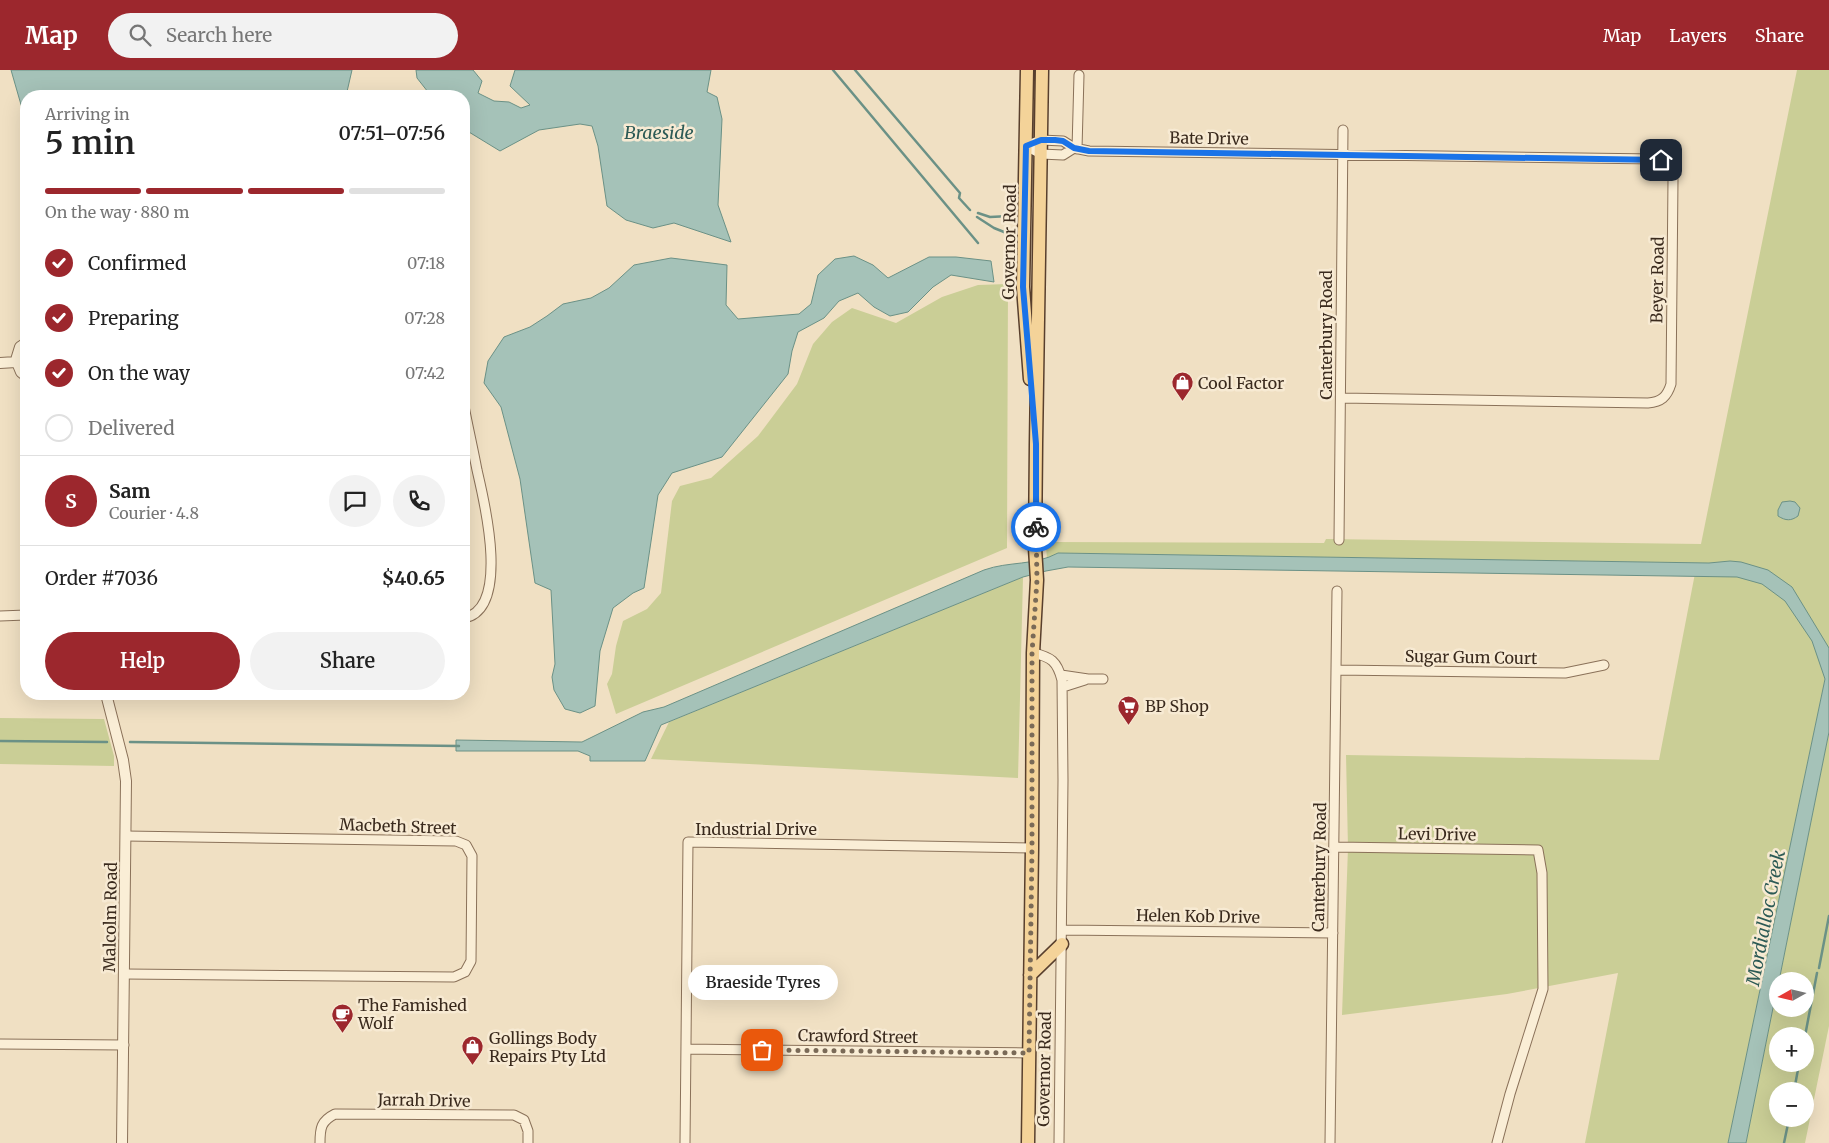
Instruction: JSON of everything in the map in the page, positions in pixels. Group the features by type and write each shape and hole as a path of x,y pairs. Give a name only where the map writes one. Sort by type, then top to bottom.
{"main road":[{"name":"Governor Road","path":"1027,70 1023,287 1036,444"},
{"name":"Governor Road","path":"1028,1143 1032,848 1032,653 1037,580 1035,548 1036,444 1042,70"},
{"path":"1030,975 1062,944"}],"street":[{"path":"1075,148 1079,75"},
{"name":"Canterbury Road","path":"1338,540 1343,130"},
{"name":"Bate Drive","path":"1026,146 1041,140 1063,141 1075,148 1089,151 1343,156"},
{"name":"Bate Drive","path":"1026,146 1041,154 1063,155 1075,148"},
{"name":"Beyer Road","path":"1341,398 1648,403 1662,399 1669,391 1671,384 1673,180 1667,163 1656,159 1343,156"},
{"path":"20,348 17,353 16,362 20,370"},
{"path":"0,363 16,362"},
{"path":"470,434 490,527 491,549 491,572 488,593 480,608 470,614"},
{"name":"Canterbury Road","path":"1330,1143 1337,591"},
{"path":"0,616 20,615"},
{"name":"Governor Road","path":"1032,653 1045,656 1054,661 1059,668 1063,687 1059,1143"},
{"name":"Sugar Gum Court","path":"1337,670 1565,673 1604,666"},
{"path":"1061,675 1103,679"},
{"path":"1063,687 1088,679"},
{"name":"Malcolm Road","path":"108,700 123,760 126,781 122,1143"},
{"name":"Macbeth Street","path":"124,974 454,977 465,972 471,961 472,856 466,845 456,840 126,836"},
{"name":"Industrial Drive","path":"685,1143 688,842 1032,848"},
{"name":"Levi Drive","path":"1335,847 1538,850 1542,873 1543,989 1510,1094 1498,1143"},
{"name":"Helen Kob Drive","path":"1062,930 1333,933"},
{"path":"0,1044 124,1045"},
{"name":"Crawford Street","path":"686,1049 1029,1053"},
{"name":"Jarrah Drive","path":"320,1143 320,1130 325,1119 335,1114 514,1115 524,1120 528,1131 528,1143"}],"green space":[{"path":"1797,70 1829,70 1829,660 1728,1143 1585,1143 1618,973 1507,994 1342,1015 1348,848 1346,755 1659,760 1697,563 1058,553 1047,559 1046,547 1049,542 1324,543 1326,539 1701,544"},
{"path":"1008,284 1007,548 616,714 607,684 612,674 616,646 623,621 647,609 661,593 672,501 680,486 711,478 758,436 797,384 813,344 832,322 852,308 896,323 942,297 978,285"},
{"path":"1023,577 1018,778 651,759 669,722"},
{"path":"0,718 104,719 114,756 114,766 0,764"},
{"path":"1829,732 1829,1026 1814,1099 1814,1082 1769,1082 1769,1127 1808,1127 1805,1143 1746,1143 1769,1028 1769,1072 1814,1072 1814,1027 1769,1027 1771,1018 1814,1018 1814,972 1781,972"}],"water":[{"path":"11,70 352,70 347,90 20,90 20,101"},
{"name":"Braeside","path":"416,70 473,70 482,81 478,93 494,101 509,102 521,108 530,105 510,86 515,70 711,70 707,92 717,97 722,119 718,205 731,242 674,223 653,228 626,220 607,206 598,146 592,126 580,124 539,130 500,151 470,133 470,90 426,90 417,78"},
{"path":"854,256 873,265 888,278 929,257 956,257 991,261 994,282 951,275 933,287 908,312 890,316 874,307 858,293 839,301 824,318 798,332 788,374 722,457 672,473 658,495 644,588 633,593 613,608 600,651 595,706 580,713 565,709 554,690 552,677 555,664 551,590 535,583 520,479 501,407 484,383 488,361 504,337 530,327 563,304 591,298 609,288 634,265 671,258 727,265 726,305 738,319 799,314 811,304 818,275 835,259"},
{"path":"1782,502 1795,502 1800,508 1798,516 1788,520 1778,516 1778,510"},
{"path":"1058,553 1709,563 1730,561 1741,562 1768,570 1792,587 1829,648 1829,732 1781,972 1769,972 1769,1018 1771,1018 1746,1143 1728,1143 1825,679 1812,641 1785,601 1762,584 1737,577 1068,567 1023,577 661,725 645,761 590,761 590,756 578,751 456,751 456,740 582,742 643,712 664,707 984,570 1049,557"}],"waterway":[{"path":"833,70 978,243"},
{"path":"855,70 960,193 959,198 970,210"},
{"path":"978,213 990,217 1010,216"},
{"path":"977,217 994,228 1009,234"},
{"path":"0,741 107,742"},
{"path":"130,742 459,746"},
{"path":"1819,968 1829,916"},
{"path":"1807,1027 1817,973"},
{"path":"1796,1082 1798,1072"},
{"path":"1784,1143 1787,1127"}],"way so far":[{"path":"762,1050 1029,1053 1032,653 1037,580 1036,527"}],"place":[{"name":"Cool Factor","path":"1182,402"},
{"name":"BP Shop","path":"1129,725"},
{"name":"The Famished Wolf","path":"342,1033"},
{"name":"Braeside Tyres","path":"762,1050"},
{"name":"Gollings Body Repairs Pty Ltd","path":"473,1066"}],"route":[{"path":"1036,527 1036,444 1023,287 1026,146 1041,140 1055,140 1063,141 1074,148 1089,151 1661,160"}],"water label":[{"name":"Mordialloc Creek","path":"1766,918"}]}
